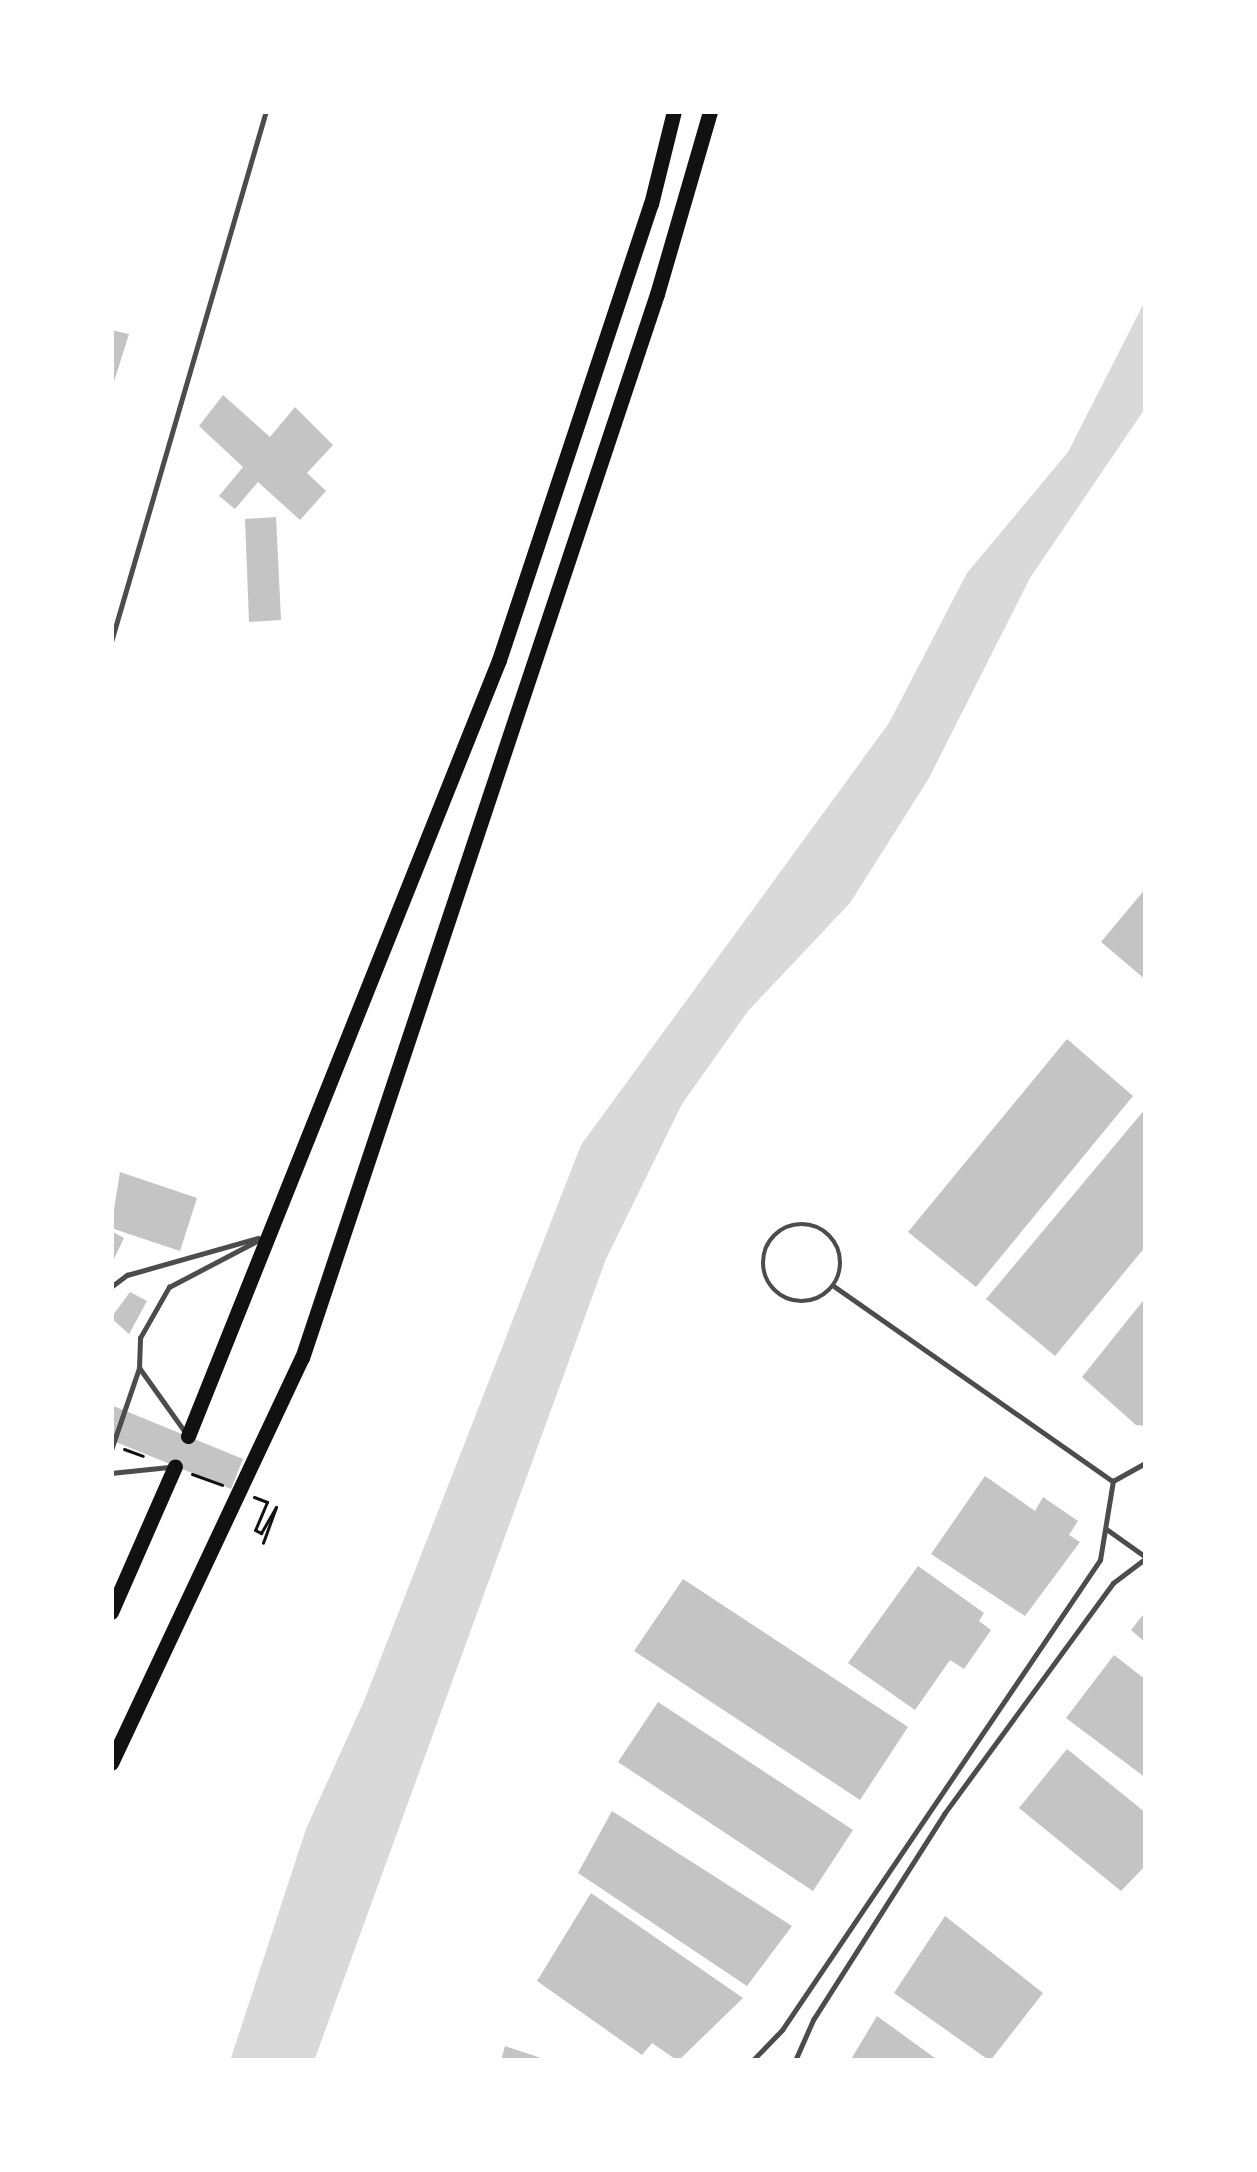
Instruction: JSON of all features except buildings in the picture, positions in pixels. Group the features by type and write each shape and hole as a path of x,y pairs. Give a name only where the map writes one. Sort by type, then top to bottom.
{"highway":[{"path":"188,1436 499,660 652,204 674,111"},
{"path":"111,1763 249,1484 310,1338 658,294 710,111"},
{"path":"111,1612 175,1466"}],"lane":[{"path":"111,642 266,111"},
{"path":"805,1224 830,1235 841,1260 834,1286 814,1300 779,1294 762,1263 770,1240 805,1224"},
{"path":"111,1287 127,1275 269,1234"},
{"path":"111,1450 139,1368 140,1338 163,1292 269,1234"},
{"path":"834,1286 1113,1481"},
{"path":"139,1368 188,1436"},
{"path":"1113,1481 1146,1462"},
{"path":"111,1473 175,1466"},
{"path":"752,2061 782,2030 1100,1560 1113,1481"},
{"path":"795,2061 813,2020 944,1814 1113,1583 1146,1558 1108,1530"}],"path":[{"path":"263,1543 276,1507 261,1533 255,1530 267,1502"}],"shaded area":[{"path":"1146,299 1146,407 1030,578 929,778 850,903 748,1011 682,1104 606,1259 314,2061 230,2061 306,1829 364,1701 581,1145 889,723 967,573 1068,452"}]}
